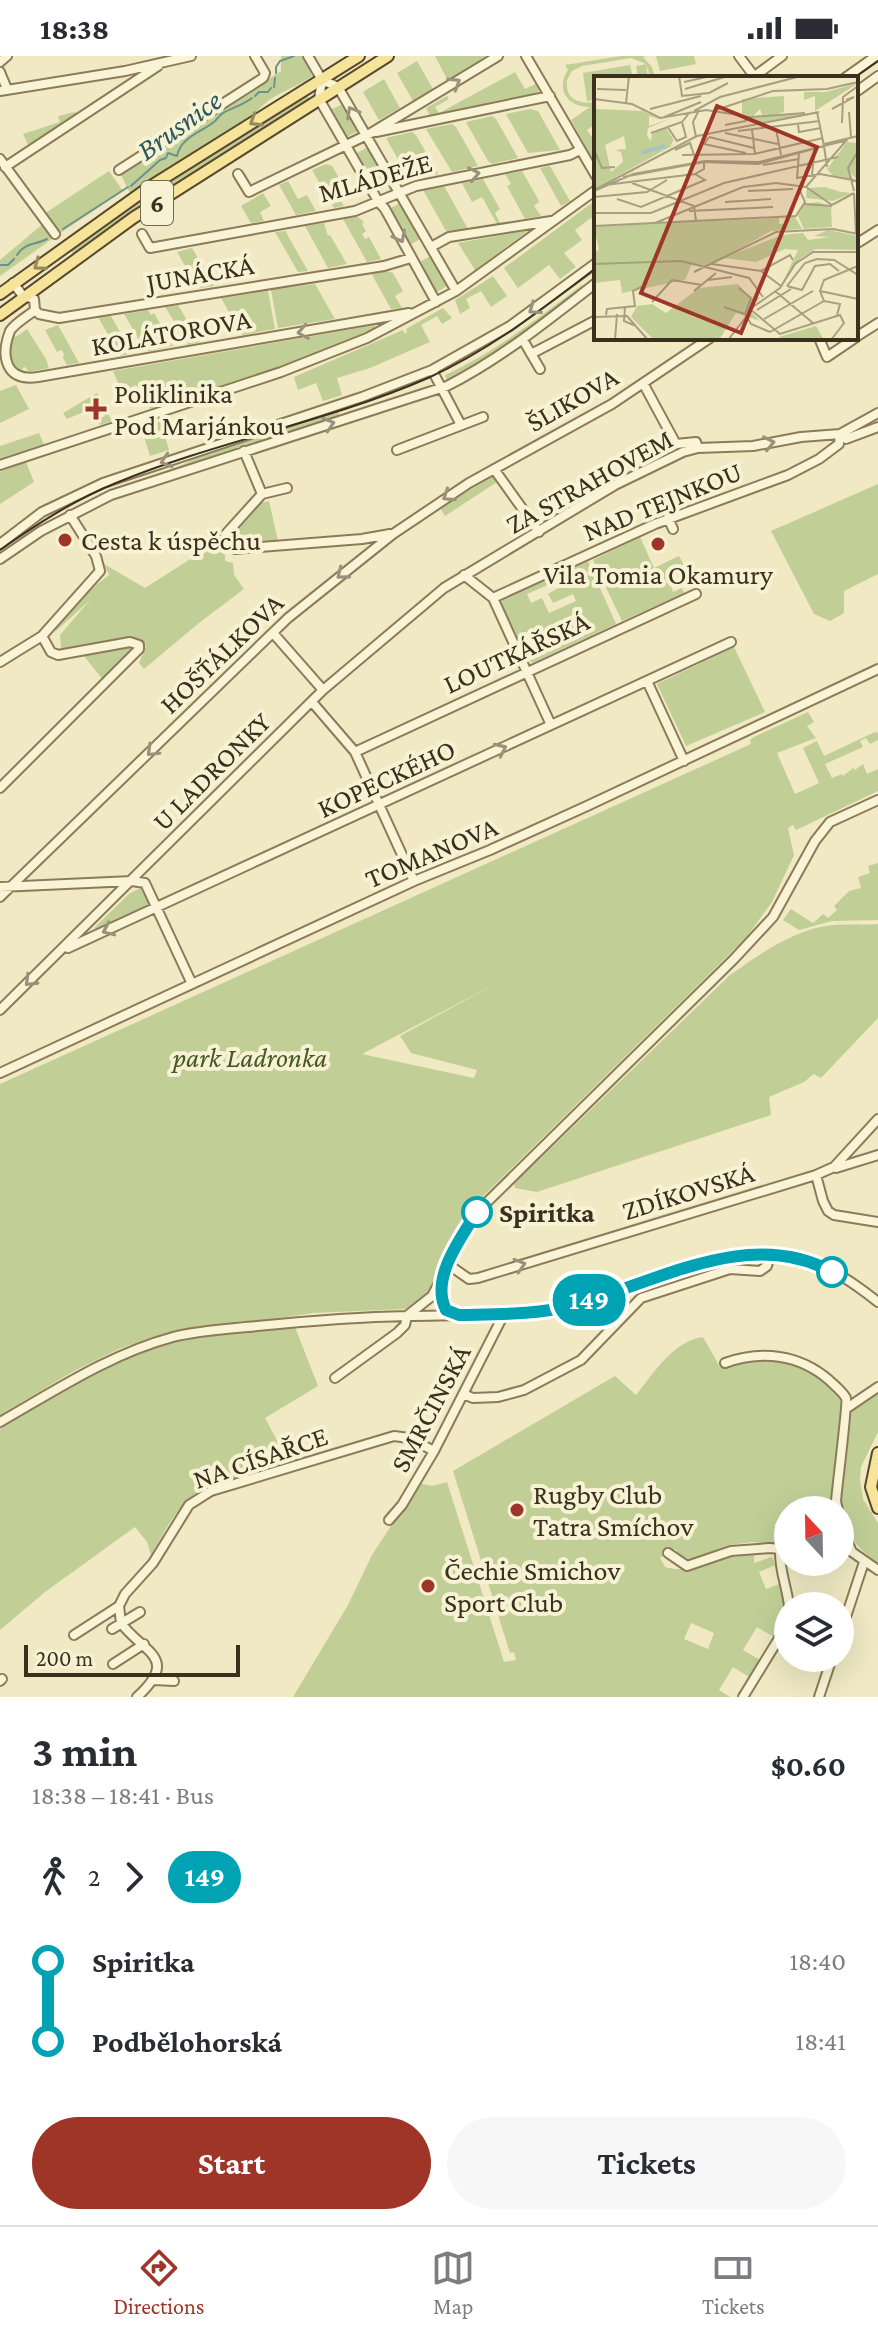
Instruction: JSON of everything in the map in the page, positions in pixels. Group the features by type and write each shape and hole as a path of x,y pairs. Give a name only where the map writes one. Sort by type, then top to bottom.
{"main road":[{"name":"6","path":"0,294 148,188 359,56"},
{"name":"6","path":"0,315 133,218 388,56"},
{"path":"878,1453 871,1487 878,1508"}],"street":[{"path":"0,62 7,56"},
{"path":"0,72 4,90 125,71 191,56"},
{"path":"119,170 263,78 265,73 255,56"},
{"path":"308,56 322,80 338,87 456,291"},
{"path":"238,174 249,192 368,135 498,56"},
{"path":"526,56 594,173"},
{"path":"739,56 752,76"},
{"path":"754,76 782,56"},
{"path":"848,76 876,56"},
{"path":"55,234 3,163 166,62"},
{"path":"858,91 877,78"},
{"path":"322,80 319,99 436,302"},
{"path":"368,135 550,96"},
{"path":"411,109 420,124"},
{"name":"MLÁDEŽE","path":"142,234 150,248 355,211 398,192 580,150"},
{"path":"0,465 281,372 385,328 456,291 594,191"},
{"path":"431,247 449,237 554,221"},
{"path":"858,243 878,230"},
{"name":"JUNÁCKÁ","path":"35,310 39,314 59,318 384,266 411,258"},
{"path":"0,544 44,511 103,483 362,397 432,370 510,326 594,264"},
{"path":"13,283 23,296 34,299 35,310"},
{"path":"0,559 41,531 120,491 441,389 523,340 594,285"},
{"name":"KOLÁTOROVA","path":"35,310 11,329 3,355 5,363 15,375 28,379 417,312"},
{"path":"379,318 385,328"},
{"path":"531,354 594,321"},
{"path":"858,337 878,323"},
{"path":"523,340 540,369"},
{"name":"ŠLIKOVA","path":"494,469 612,404 707,340"},
{"path":"820,340 827,357 853,340"},
{"path":"432,370 461,425"},
{"path":"643,383 676,444 696,442 698,448"},
{"name":"ZA STRAHOVEM","path":"464,575 615,485 683,452 840,434 878,413"},
{"path":"397,450 483,417"},
{"path":"840,434 846,439 874,428"},
{"name":"NAD TEJNKOU","path":"493,598 668,518 805,467 839,444 840,434"},
{"path":"244,451 262,494"},
{"path":"494,469 539,532"},
{"name":"HOŠŤÁLKOVA","path":"0,897 288,618 393,534 494,469"},
{"path":"287,488 262,494 223,538 227,547 235,549 393,534"},
{"path":"0,662 42,636 100,571 96,556 70,515"},
{"path":"668,518 673,529"},
{"path":"464,575 493,598 551,725"},
{"name":"U LADRONKY","path":"0,1010 323,690 394,627 464,575"},
{"name":"LOUTKÁŘSKÁ","path":"355,752 696,594"},
{"path":"273,633 323,690"},
{"path":"0,788 139,649 139,645 130,642 58,655 51,652 42,636"},
{"name":"KOPECKÉHO","path":"60,952 731,642"},
{"name":"TOMANOVA","path":"0,1073 414,881 490,850 684,761 878,669"},
{"path":"647,681 684,761"},
{"path":"312,702 355,752 414,881"},
{"path":"335,1378 405,1325 407,1316 422,1306 441,1283 477,1212 773,917 815,841 830,822 878,800"},
{"path":"0,887 145,883 192,984"},
{"name":"ZDÍKOVSKÁ","path":"449,1265 469,1279 478,1278 816,1175 834,1167 878,1119"},
{"path":"878,1155 816,1175 828,1211 834,1215 878,1222"},
{"path":"0,1422 99,1365 172,1338 203,1331 332,1318 504,1314 575,1304 740,1254 770,1255 814,1263 847,1280 878,1302"},
{"path":"463,1394 473,1398 498,1397 524,1390 581,1360 641,1298 730,1269 760,1271 767,1266 770,1255"},
{"path":"441,1283 440,1294 444,1306 459,1315"},
{"path":"439,1315 444,1306"},
{"name":"SMRČINSKÁ","path":"389,1520 402,1505 434,1451 504,1314"},
{"path":"725,1363 748,1356 770,1355 794,1360 822,1374 846,1398 836,1496"},
{"path":"847,1408 878,1387"},
{"name":"NA CÍSAŘCE","path":"119,1606 125,1594 153,1563 182,1514 197,1497 394,1436 409,1438 434,1451"},
{"path":"668,1553 687,1566 731,1551 774,1549"},
{"path":"854,1554 878,1570"},
{"path":"854,1592 864,1562"},
{"path":"116,1626 119,1606"},
{"path":"74,1635 119,1606"},
{"path":"116,1626 140,1612"},
{"path":"116,1626 144,1644 153,1653 156,1662 154,1680 137,1697"},
{"path":"113,1664 144,1644"},
{"path":"743,1697 774,1646"},
{"path":"819,1697 827,1672"},
{"path":"154,1680 174,1681"}],"green space":[{"path":"281,56 303,56 312,76 272,98 254,117 131,195 120,173 281,71"},
{"path":"435,56 486,56 448,81"},
{"path":"621,56 646,56 643,57 652,67 654,76 650,76 646,65 648,76 638,76 636,66 646,64 631,58 582,66 572,71 567,80 568,92 574,99 594,102 594,125 587,130 594,140 594,161 571,120 590,107 575,104 566,96 563,84 568,70 565,65"},
{"path":"656,56 694,56 696,64 660,71"},
{"path":"417,61 433,89 413,101 397,73"},
{"path":"630,65 633,76 594,76 594,100 587,101 583,73"},
{"path":"515,72 525,89 536,84 539,91 504,104 441,117 439,114 430,116 426,108 447,96 449,99 435,107 439,113"},
{"path":"384,79 400,108 379,120 363,92"},
{"path":"306,94 310,100 137,209 73,254 69,248 150,192"},
{"path":"343,104 358,131 345,138 330,110"},
{"path":"530,109 538,111 560,150 528,153 506,114"},
{"path":"75,112 79,116 30,148 23,134 60,122 58,116"},
{"path":"492,116 518,158 492,164 488,161 466,122"},
{"path":"452,124 478,166 452,172 426,129"},
{"path":"412,132 438,174 415,179 408,177 386,138"},
{"path":"368,147 392,184 379,191 355,154"},
{"path":"326,164 332,166 344,186 335,191 344,206 334,208 312,170"},
{"path":"550,166 570,201 561,206 540,168"},
{"path":"109,171 123,191 59,234 44,214"},
{"path":"522,171 538,199 534,206 541,216 525,219 507,186 511,184 505,174"},
{"path":"483,179 500,209 495,213 500,223 497,224 482,197 472,202 462,183"},
{"path":"288,181 298,199 307,195 316,211 296,215 279,185"},
{"path":"444,186 468,229 446,231 423,190"},
{"path":"263,193 271,206 260,212 264,221 251,223 241,206"},
{"path":"594,201 594,222 591,218 575,230 582,240 564,253 576,267 560,279 549,265 518,288 504,268"},
{"path":"400,203 420,239 408,246 387,210"},
{"path":"358,217 364,222 366,231 362,234 365,239 369,237 381,259 367,262 343,219"},
{"path":"44,223 52,239 0,276 0,260"},
{"path":"324,223 328,236 347,264 328,268 305,226"},
{"path":"529,230 475,270 458,243"},
{"path":"286,231 308,271 298,272 275,232"},
{"path":"192,248 214,286 201,288 196,285 177,252"},
{"path":"433,255 449,285 435,293 421,261"},
{"path":"371,273 393,273 403,291 395,296 402,308 391,309"},
{"path":"493,276 507,296 491,307 481,291 466,299 470,308 460,314 455,300"},
{"path":"315,284 335,319 278,328 271,290"},
{"path":"582,285 585,287 492,358 448,382 445,375 499,345"},
{"path":"268,291 275,329 242,335 221,298"},
{"path":"178,305 200,342 186,345 188,343 165,307"},
{"path":"443,308 452,318 442,324 437,316 421,325 430,342 370,368 337,378 342,395 323,401 316,383 298,390 294,377 403,330 405,334 406,329"},
{"path":"148,310 151,315 154,313 173,346 148,351 141,343 124,314"},
{"path":"111,316 132,353 120,356 98,317"},
{"path":"58,325 79,363 67,365 64,354 67,357 61,350 57,352 45,330"},
{"path":"375,325 376,328 273,369 150,409 136,385 122,392 113,371"},
{"path":"27,329 49,368 29,372 25,367 17,372 5,354 13,336"},
{"path":"16,385 29,409 0,423 0,391"},
{"path":"97,393 112,421 100,425 98,420 105,416 100,405 67,419 63,413"},
{"path":"337,408 340,418 117,489 184,464 216,447"},
{"path":"160,421 169,450 150,456 141,427"},
{"path":"39,433 44,445 0,460 0,446"},
{"path":"26,462 34,482 0,504 0,472"},
{"path":"493,476 497,482 445,516 440,508"},
{"path":"878,484 878,574 844,591 844,613 830,621 814,614 771,531"},
{"path":"269,501 278,541 233,545 229,542 229,537 260,503"},
{"path":"640,537 654,568 679,556 695,585 691,586 685,578 680,580 677,566 666,571 673,592 682,588 684,593 622,621 593,560"},
{"path":"214,544 225,555 225,561 233,563 234,575 244,589 144,669 139,663 146,646 140,639 65,650 61,648 60,635 90,600 55,632 58,625 91,589 109,575 104,564 145,588"},
{"path":"588,561 616,624 530,662 501,605 502,600","holes":["557,581 560,587 548,594 553,603 573,594 576,601 549,613 542,598 531,603 527,594"]},
{"path":"128,647 134,650 103,680 84,656"},
{"path":"734,647 765,712 686,746 657,684"},
{"name":"park Ladronka","path":"808,712 814,722 807,726 816,738 777,753 795,794 819,783 803,748 817,741 824,756 875,732 878,733 878,740 870,744 866,738 860,741 863,747 825,764 832,778 843,776 863,764 867,774 878,769 878,791 796,830 793,825 788,828 794,855 772,902 746,938 471,1208 437,1278 418,1301 405,1309 313,1313 152,1337 74,1371 0,1415 0,1084 751,744 750,740","holes":["497,983 400,1036 411,1053 477,1070 474,1078 362,1054"]},
{"path":"878,863 878,920 832,921 799,930 783,920 791,909 813,923 823,914 828,918 837,910 834,906 849,891 861,888 858,877 870,873 868,866"},
{"path":"142,887 150,906 95,930 129,894"},
{"path":"878,924 878,1018 821,1078 814,1074 804,1082 769,1097 771,1115 537,1192 515,1188 514,1184 730,975 779,943 805,931 833,925"},
{"path":"295,1327 318,1386 265,1418 289,1463 204,1488 195,1494 180,1509 151,1555 147,1542 135,1527 45,1592 0,1630 0,1427 77,1381 139,1353 193,1339"},
{"path":"703,1337 720,1367 771,1361 803,1369 818,1377 843,1402 831,1496 774,1496 774,1544 753,1542 729,1545 692,1560 682,1557 675,1549 660,1558 665,1567 682,1569 730,1555 754,1554 754,1563 772,1557 774,1565 759,1572 766,1589 782,1583 783,1592 774,1592 774,1637 757,1627 743,1650 762,1661 751,1678 733,1667 719,1690 730,1697 293,1697 348,1605 372,1555 419,1483 432,1486 447,1482 504,1662 516,1660 514,1652 510,1653 453,1471 615,1376 636,1395 665,1359 682,1345","holes":["691,1623 714,1633 708,1649 684,1639"]},
{"path":"878,1392 878,1432 861,1467 860,1480 863,1499 878,1523 878,1564 854,1541 854,1496 842,1496 844,1436 847,1419 858,1405"}],"waterway":[{"name":"Brusnice","path":"276,73 280,61 294,56"},
{"name":"Brusnice","path":"274,87 275,78"},
{"name":"Brusnice","path":"255,96 271,88"},
{"name":"Brusnice","path":"131,186 166,158 168,153 177,156 187,140 222,114 252,98"},
{"name":"Brusnice","path":"63,229 128,187"},
{"name":"Brusnice","path":"17,255 27,246 47,239"},
{"name":"Brusnice","path":"0,265 8,265 14,259"}],"tram line":[{"path":"857,76 878,61"},
{"path":"0,550 56,513 116,483 193,455 351,407 428,378 494,342 594,269"}],"bus line":[{"name":"149","path":"477,1212 462,1236 441,1283 440,1294 446,1310 459,1315 556,1309 740,1254 799,1258 832,1272"}],"place":[{"name":"Poliklinika Pod Marjánkou","path":"96,409"},
{"name":"Cesta k úspěchu","path":"65,540"},
{"name":"Vila Tomia Okamury","path":"658,544"},
{"name":"Spiritka","path":"477,1212"},
{"name":"Rugby Club Tatra Smíchov","path":"517,1510"},
{"name":"Čechie Smichov Sport Club","path":"428,1586"}]}
